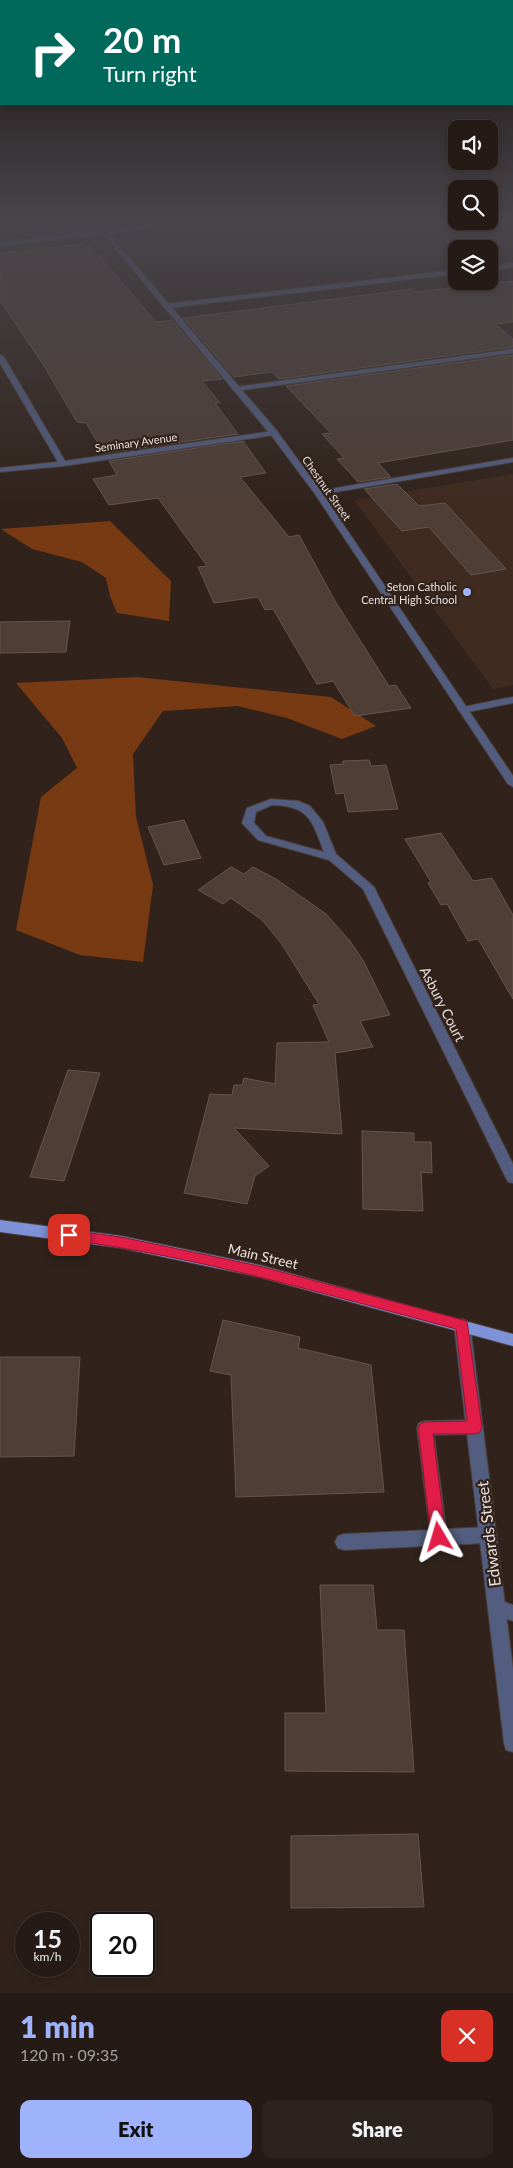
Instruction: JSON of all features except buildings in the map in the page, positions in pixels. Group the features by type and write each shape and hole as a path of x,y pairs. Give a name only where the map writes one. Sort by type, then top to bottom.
{"main road":[{"name":"Main Street","path":"0,1226 121,1242 250,1269 513,1340"}],"street":[{"name":"Chestnut Street","path":"175,316 274,433 318,493 513,784"},
{"path":"236,389 513,351"},
{"path":"0,357 4,371 63,464"},
{"name":"Seminary Avenue","path":"0,470 63,464 274,433"},
{"path":"318,493 513,460"},
{"path":"463,710 513,700"},
{"path":"271,802 289,802 307,807 316,819 331,856 328,857 262,838 248,823 251,810 271,802"},
{"name":"Asbury Court","path":"331,856 368,888 513,1178"},
{"name":"Edwards Street","path":"462,1325 488,1535 505,1610 513,1744"},
{"path":"439,1537 425,1428 475,1427"},
{"path":"344,1542 488,1535"}],"shaded area":[{"name":"Seton Catholic Central High School","path":"513,474 513,685 493,689 354,500"},
{"path":"110,521 171,581 169,621 117,613 110,596 106,578 82,562 32,549 1,529"},
{"path":"137,677 331,697 376,726 342,739 287,718 237,706 163,711 133,754 136,817 153,885 143,962 80,955 16,930 41,797 77,768 62,738 16,683"}],"place":[{"name":"Seton Catholic Central High School","path":"467,592"}],"route":[{"path":"69,1235 121,1242 259,1271 462,1325 475,1427 425,1428 439,1537"}]}
